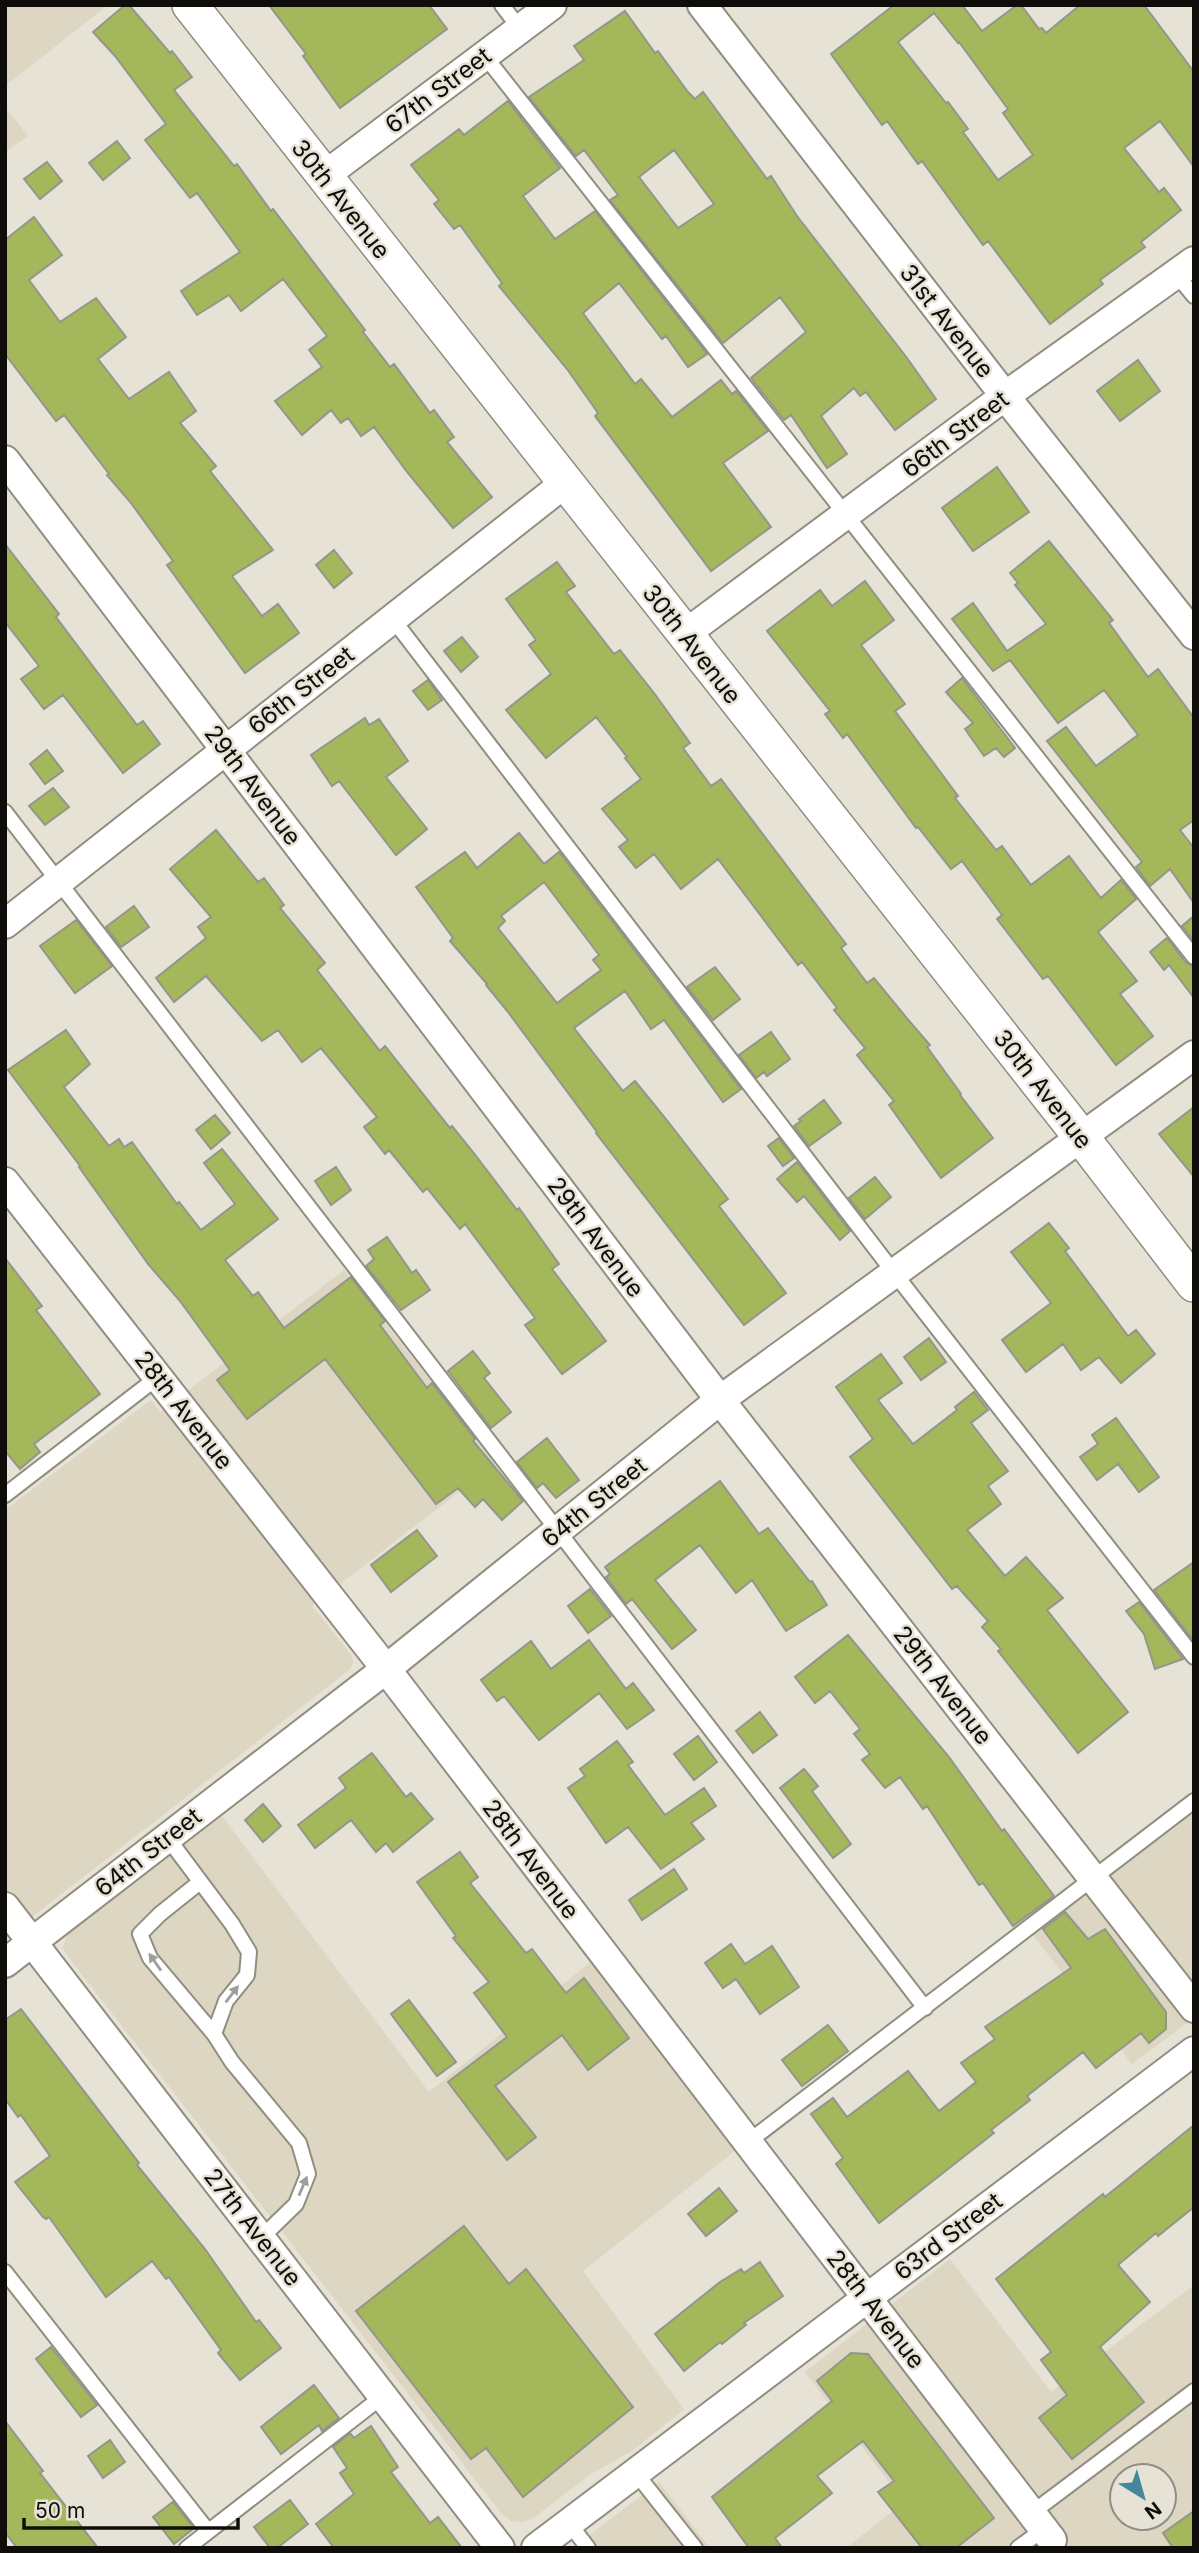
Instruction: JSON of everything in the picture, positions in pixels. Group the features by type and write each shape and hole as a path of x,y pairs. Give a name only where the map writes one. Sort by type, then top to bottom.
{"street":[{"name":"30th Avenue","path":"190,5 1194,1284"},
{"name":"67th Street","path":"324,176 552,5"},
{"name":"31st Avenue","path":"702,5 1194,635"},
{"name":"66th Street","path":"685,634 1005,396 1185,268"},
{"name":"29th Avenue","path":"5,460 720,1400 1194,2008"},
{"name":"66th Street","path":"5,924 565,484"},
{"name":"64th Street","path":"5,1963 386,1669 720,1400 1194,1055"},
{"name":"28th Avenue","path":"5,1182 386,1669 1047,2532"},
{"name":"27th Avenue","path":"5,1907 500,2548"},
{"name":"63rd Street","path":"536,2548 1194,2051"}],"lane":[{"path":"502,5 520,29"},
{"path":"484,55 1194,957"},
{"path":"1185,268 1194,296"},
{"path":"392,618 895,1274 1194,1657"},
{"path":"5,812 925,2008"},
{"path":"5,1495 158,1377"},
{"path":"748,2142 1194,1801"},
{"path":"167,1838 233,1924 249,1952 247,1975 226,2001 214,2034"},
{"path":"200,1882 160,1914 141,1934 150,1958 214,2034 232,2062 299,2143 308,2175 296,2204 261,2238"},
{"path":"5,2272 208,2531"},
{"path":"1018,2548 1047,2532 1194,2390"},
{"path":"187,2548 383,2396"},
{"path":"635,2472 695,2548"},
{"path":"569,2523 588,2548"}],"shaded area":[{"path":"5,5 108,5 5,86"},
{"path":"5,107 28,136 5,152"},
{"path":"344,1270 495,1464 312,1606 352,1656 353,1663 349,1670 5,1938 5,1510 151,1400 160,1412"},
{"path":"1194,1811 1194,2018 1132,2064 1033,1935"},
{"path":"222,1816 429,2092 593,1960 736,2150 583,2271 684,2409 632,2451 591,2474 536,2516 524,2522 511,2521 501,2513 63,1948 67,1935"},
{"path":"950,2259 1051,2392 1194,2285 1194,2548 846,2548 904,2502 805,2372"},
{"path":"659,2482 710,2548 573,2548"}],"building":[{"path":"125,5 129,5 170,53 172,51 192,77 174,90 234,166 237,164 271,211 273,209 390,367 394,364 430,413 434,410 454,437 447,442 492,497 453,528 374,427 361,436 348,418 341,423 331,410 302,435 275,401 322,367 309,350 327,336 283,279 241,311 229,295 197,315 181,291 240,252 197,193 190,198 145,140 166,124 115,56 93,32"},
{"path":"269,5 429,5 447,29 340,108 303,56 306,54"},
{"path":"894,5 962,5 982,31 1017,5 1021,5 1039,29 1042,28 1046,33 1080,5 1144,5 1194,72 1194,167 1160,121 1124,148 1159,192 1164,188 1181,210 1141,242 1145,247 1100,280 1103,284 1050,324 988,241 983,245 922,161 918,164 887,121 882,125 831,54","holes":["934,13 1008,109 1003,113 1033,155 998,180 963,132 968,129 898,42"]},
{"path":"625,11 655,53 658,51 688,92 695,99 703,92 767,179 771,176 797,216 936,399 895,430 866,392 860,396 854,388 821,416 847,454 827,468 791,415 784,420 751,378 806,332 780,297 723,343 610,200 618,195 584,150 576,156 529,97 584,60 574,46","holes":["674,150 714,204 678,228 639,177"]},
{"path":"508,101 560,168 523,196 555,239 595,211 707,354 688,367 666,336 662,339 619,283 583,313 635,384 641,379 672,417 721,380 732,394 736,391 768,431 723,463 771,527 711,571 595,416 598,413 567,369 499,286 502,283 460,225 454,229 434,204 439,200 411,165 459,129 464,135"},
{"path":"117,141 130,158 103,180 89,163"},
{"path":"47,162 62,181 40,199 24,179"},
{"path":"34,217 62,255 29,280 60,322 96,298 126,337 98,359 129,399 169,372 196,411 180,423 216,466 210,471 273,550 232,576 262,616 278,604 299,633 245,673 167,565 173,561 131,503 107,475 109,474 64,415 56,421 5,354 5,240"},
{"path":"1138,360 1160,391 1120,421 1097,391"},
{"path":"997,467 1029,512 973,551 942,508"},
{"path":"1049,541 1113,620 1109,623 1148,677 1158,669 1194,718 1194,820 1180,830 1194,848 1194,903 1170,869 1150,886 1136,867 1142,862 1047,741 1066,727 1096,766 1138,735 1104,690 1058,723 1010,660 993,671 952,619 973,603 1007,651 1046,624 1015,585 1018,583 1010,573"},
{"path":"5,544 59,614 56,617 137,725 143,721 160,744 123,773 63,695 44,709 21,679 39,666 5,622"},
{"path":"334,550 352,573 334,588 316,565"},
{"path":"557,562 575,586 566,592 614,654 620,650 654,693 690,743 683,748 711,786 721,779 846,944 841,948 867,983 874,978 930,1045 927,1047 993,1138 941,1178 889,1105 894,1101 857,1055 865,1048 834,1010 837,1008 802,962 798,965 718,859 681,889 654,854 636,868 619,847 628,840 602,809 641,779 596,717 546,758 506,710 551,674 529,645 536,640 506,599"},
{"path":"865,581 894,620 861,645 905,704 895,711 958,796 955,798 996,850 1002,846 1031,885 1069,856 1101,898 1121,880 1136,899 1098,932 1137,981 1120,994 1153,1036 1116,1065 1048,976 1043,979 997,919 1002,915 962,861 951,869 918,827 916,828 847,734 843,738 825,714 830,711 767,631 820,590 832,606"},
{"path":"462,637 478,657 461,672 444,651"},
{"path":"962,678 1015,748 1004,757 996,748 984,756 965,729 973,723 946,692"},
{"path":"428,680 442,700 428,710 413,691"},
{"path":"365,718 369,725 379,719 408,761 386,777 427,829 396,855 339,781 332,786 311,755"},
{"path":"47,750 63,771 45,784 30,764"},
{"path":"53,788 69,807 45,825 29,806"},
{"path":"216,830 258,882 264,878 284,905 280,908 325,963 317,970 380,1051 385,1046 517,1210 519,1208 559,1264 552,1269 606,1341 562,1374 525,1325 535,1318 465,1224 460,1229 427,1188 423,1192 389,1150 385,1154 364,1127 377,1117 321,1048 302,1062 278,1030 262,1041 206,976 174,1002 156,978 206,938 198,927 211,917 170,869"},
{"path":"519,833 544,864 559,852 741,1089 723,1102 664,1020 651,1029 625,991 574,1028 623,1091 635,1081 666,1119 728,1199 719,1206 786,1293 744,1325 596,1133 487,984 450,941 453,938 416,887 465,852 477,868","holes":["544,882 599,955 593,960 601,970 557,1003 498,928 505,921 501,916"]},
{"path":"134,906 149,927 121,947 106,927"},
{"path":"1194,916 1194,941 1182,926"},
{"path":"76,920 112,966 75,993 40,946"},
{"path":"1167,938 1186,963 1194,966 1194,998 1169,965 1164,970 1150,952"},
{"path":"715,967 740,999 713,1020 687,987"},
{"path":"66,1030 90,1064 64,1087 109,1146 119,1139 124,1147 132,1142 177,1204 179,1202 201,1230 235,1204 204,1163 222,1149 278,1219 225,1260 253,1296 258,1292 284,1328 351,1277 385,1321 380,1325 427,1388 432,1383 475,1439 473,1441 523,1501 502,1520 483,1499 475,1507 458,1488 436,1504 325,1359 247,1419 217,1380 230,1370 180,1301 148,1264 80,1166 8,1070"},
{"path":"771,1032 790,1059 767,1076 764,1072 756,1078 739,1055"},
{"path":"824,1100 841,1123 809,1146 794,1126"},
{"path":"1194,1107 1194,1177 1159,1134"},
{"path":"215,1115 230,1133 211,1149 196,1130"},
{"path":"779,1138 794,1158 783,1166 768,1146"},
{"path":"797,1162 850,1231 840,1240 804,1196 797,1202 777,1179"},
{"path":"336,1167 351,1190 331,1205 315,1181"},
{"path":"875,1177 891,1197 865,1219 849,1198"},
{"path":"1049,1223 1069,1248 1065,1251 1128,1336 1136,1330 1155,1354 1121,1383 1099,1357 1081,1370 1063,1344 1026,1372 1002,1340 1051,1303 1011,1252"},
{"path":"387,1237 412,1273 416,1270 430,1290 401,1310 366,1266 374,1259 368,1250"},
{"path":"5,1258 42,1306 36,1310 100,1394 34,1444 40,1452 20,1469 5,1451"},
{"path":"929,1338 946,1362 921,1380 904,1357"},
{"path":"473,1351 490,1373 484,1378 511,1412 491,1428 448,1371"},
{"path":"881,1354 902,1383 878,1400 913,1444 957,1410 955,1407 974,1392 988,1410 971,1423 1008,1471 988,1486 1001,1504 967,1530 1005,1576 1026,1557 1063,1598 1047,1610 1128,1712 1078,1753 998,1651 1001,1649 982,1627 988,1621 957,1586 952,1589 850,1457 873,1439 836,1387"},
{"path":"1116,1418 1159,1477 1139,1492 1118,1464 1097,1480 1080,1457 1098,1444 1092,1435"},
{"path":"547,1438 579,1480 556,1498 543,1483 537,1488 517,1462"},
{"path":"720,1481 759,1534 768,1528 810,1582 812,1581 827,1605 786,1631 752,1580 736,1593 700,1545 655,1580 696,1630 672,1649 632,1599 626,1604 606,1577 610,1574 605,1567"},
{"path":"417,1530 437,1556 391,1592 371,1565"},
{"path":"1194,1562 1194,1641 1154,1590"},
{"path":"590,1589 611,1616 588,1633 568,1606"},
{"path":"1139,1602 1183,1659 1155,1669 1144,1634 1126,1611"},
{"path":"848,1635 949,1757 1002,1831 1004,1829 1054,1896 1013,1926 983,1883 979,1885 927,1806 923,1809 900,1777 885,1788 862,1760 870,1754 854,1734 860,1729 830,1691 815,1703 795,1677"},
{"path":"589,1640 626,1689 633,1683 654,1710 627,1729 599,1693 539,1740 504,1696 497,1701 481,1680 531,1641 551,1669"},
{"path":"760,1712 777,1735 753,1753 736,1731"},
{"path":"698,1736 717,1762 694,1780 674,1754"},
{"path":"617,1741 633,1762 628,1765 665,1815 704,1788 716,1806 691,1823 704,1839 661,1869 628,1827 606,1843 568,1788 585,1776 580,1769"},
{"path":"372,1753 406,1797 411,1793 433,1819 393,1852 386,1843 376,1852 351,1820 315,1848 298,1825 346,1788 339,1778"},
{"path":"804,1769 818,1786 812,1791 851,1844 833,1858 780,1788"},
{"path":"263,1804 281,1826 263,1842 245,1820"},
{"path":"460,1852 478,1877 470,1883 526,1953 532,1949 566,1993 584,1978 629,2038 588,2070 562,2035 495,2086 536,2137 507,2160 448,2082 507,2037 474,1993 489,1982 453,1938 456,1936 417,1882"},
{"path":"674,1869 687,1889 642,1920 629,1900"},
{"path":"1065,1912 1088,1939 1105,1929 1166,2012 1166,2029 1149,2043 1141,2033 1096,2068 1083,2052 1027,2096 1030,2100 991,2130 994,2133 879,2223 836,2164 843,2158 811,2114 833,2098 847,2117 908,2071 939,2111 976,2082 961,2063 995,2039 985,2027 1071,1968 1043,1929"},
{"path":"731,1944 745,1964 772,1946 799,1987 760,2014 736,1979 723,1988 705,1963"},
{"path":"409,2000 456,2062 437,2076 391,2014"},
{"path":"21,2009 139,2163 137,2165 205,2249 256,2322 259,2320 281,2348 240,2380 218,2353 221,2350 169,2277 166,2279 152,2261 106,2297 49,2217 43,2217 15,2182 50,2156 21,2115 18,2117 5,2099 5,2020"},
{"path":"828,2025 848,2051 802,2086 782,2060"},
{"path":"1194,2125 1194,2207 1158,2236 1156,2233 1118,2265 1150,2302 1100,2347 1144,2402 1072,2459 1039,2418 1067,2395 1041,2360 1051,2352 996,2279 1103,2194 1105,2197"},
{"path":"719,2188 737,2211 706,2236 688,2214"},
{"path":"464,2226 509,2284 526,2269 633,2407 523,2497 486,2448 471,2459 356,2311"},
{"path":"760,2262 783,2296 684,2371 655,2334 720,2282 741,2269 744,2273"},
{"path":"51,2347 97,2405 81,2417 36,2359"},
{"path":"851,2353 868,2354 994,2518 956,2548 922,2548 878,2492 894,2481 863,2441 817,2476 832,2493 775,2538 782,2548 749,2548 712,2497 832,2401 817,2381"},
{"path":"314,2385 339,2418 322,2431 319,2425 281,2454 261,2427"},
{"path":"5,2421 43,2471 40,2473 98,2548 17,2548 5,2532"},
{"path":"371,2426 398,2467 391,2472 430,2523 438,2517 462,2548 334,2548 316,2524 354,2494 340,2473 347,2468 333,2447 350,2433 354,2438"},
{"path":"110,2440 125,2462 103,2478 88,2456"},
{"path":"290,2500 308,2524 277,2548 270,2548 254,2527"},
{"path":"173,2502 194,2528 174,2544 153,2517"},
{"path":"1194,2511 1194,2548 1173,2548 1163,2533 1178,2532 1178,2522"}]}
